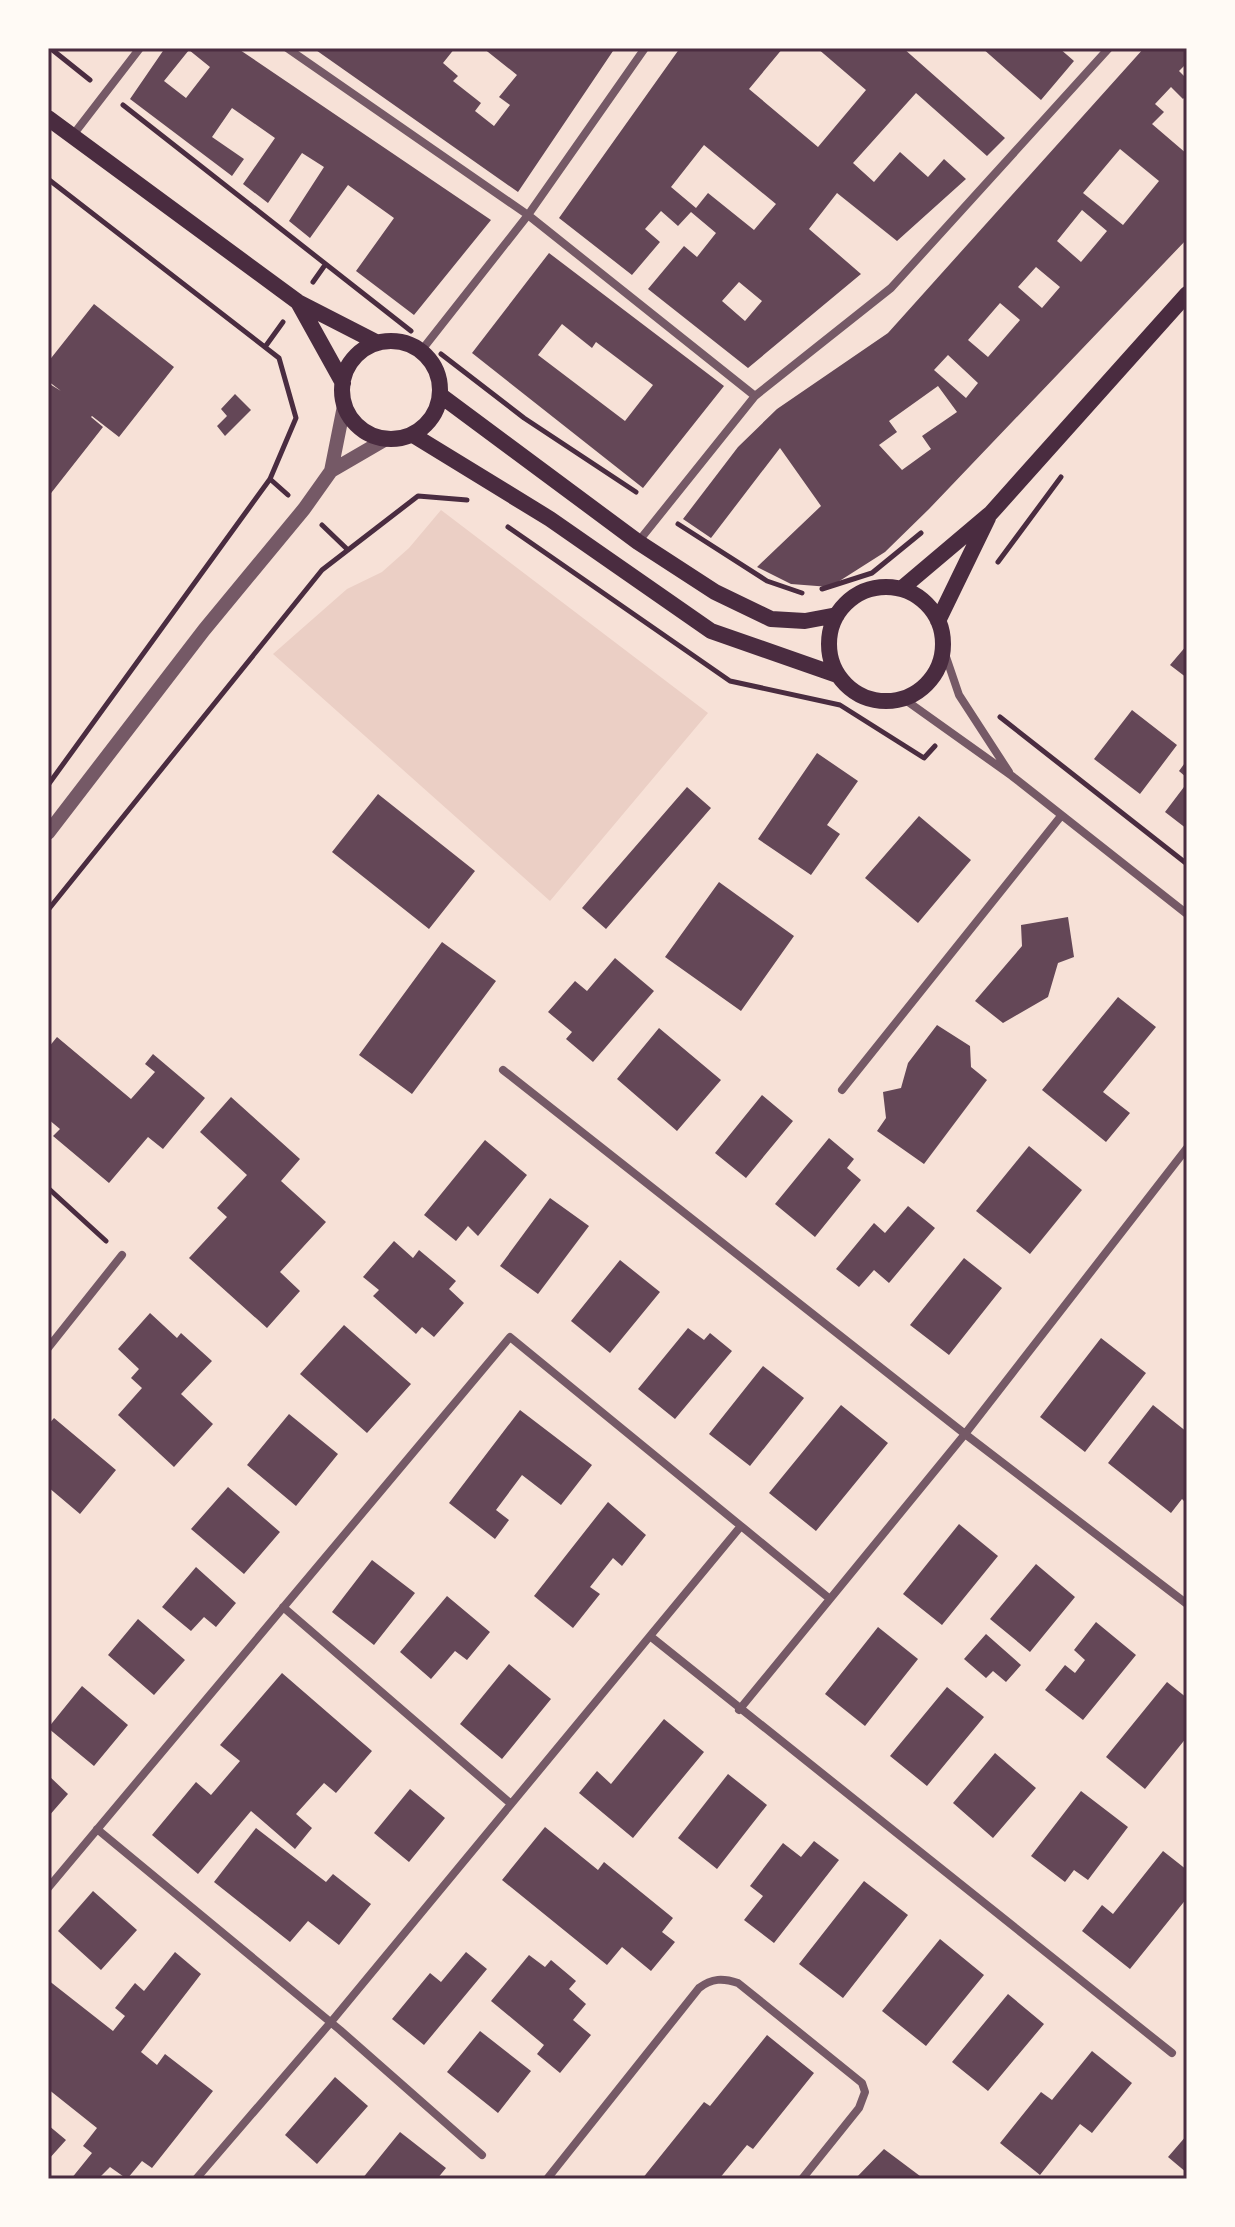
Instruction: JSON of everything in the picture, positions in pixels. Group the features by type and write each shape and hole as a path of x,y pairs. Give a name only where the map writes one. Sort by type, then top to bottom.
{"main road":[{"path":"48,118 298,302 378,343"},
{"path":"901,589 991,513 1187,294"},
{"path":"298,302 343,383"},
{"path":"393,341 421,351 433,363 439,378 440,395 436,411 426,425 413,435 399,439 372,436 360,429 344,406 343,383 354,357 378,343 393,341"},
{"path":"440,395 638,542 715,592 771,619 805,621 837,615"},
{"path":"413,435 550,519 711,631 837,675"},
{"path":"938,621 991,513"},
{"path":"882,587 901,589 916,596 929,606 938,621 943,648 940,665 931,680 904,699 885,702 866,698 850,689 837,675 831,661 831,629 837,615 849,601 864,591 882,587"}],"street":[{"path":"73,135 140,48"},
{"path":"287,48 528,215 755,396"},
{"path":"421,351 528,215 645,48"},
{"path":"638,542 755,396 891,288 1109,48"},
{"path":"48,833 331,471 344,406"},
{"path":"331,471 386,439"},
{"path":"943,648 959,695 1012,776"},
{"path":"904,699 1012,776 1187,914"},
{"path":"842,1090 1061,816"},
{"path":"503,1070 965,1434 1187,1604"},
{"path":"739,1710 965,1434 1187,1148"},
{"path":"48,1348 122,1255"},
{"path":"48,1888 510,1337 830,1599"},
{"path":"196,2179 331,2022 741,1526"},
{"path":"283,1607 510,1803"},
{"path":"650,1636 1172,2053"},
{"path":"97,1829 331,2022 482,2155"},
{"path":"547,2179 699,1988 715,1979 727,1979 738,1983 862,2083 865,2092 859,2108 802,2179"}],"path":[{"path":"50,48 409,330"},
{"path":"48,179 279,358 296,418 270,479 48,785"},
{"path":"469,376 524,418 636,492"},
{"path":"990,571 1066,470"},
{"path":"48,910 322,570 418,496 470,500"},
{"path":"496,518 730,681 840,705 924,758 947,732"},
{"path":"678,524 767,581 806,595"},
{"path":"819,590 872,573 921,533"},
{"path":"968,708 977,699 1187,864"},
{"path":"48,1188 122,1255"}],"shaded area":[{"path":"441,510 708,713 550,901 273,654 347,589 382,572 409,548"}],"building":[{"path":"165,48 237,48 491,220 414,315 356,271 394,218 348,185 310,238 289,221 324,167 302,153 268,203 243,184 275,138 232,108 212,137 244,159 232,176 130,99","holes":["189,50 210,67 186,98 164,81"]},
{"path":"313,48 455,48 443,63 458,76 453,81 481,103 475,111 494,126 510,105 499,97 517,75 483,48 615,48 518,192"},
{"path":"680,48 783,48 749,89 818,147 866,90 817,48 903,48 1005,138 987,156 916,93 853,163 874,182 900,152 928,177 944,159 966,179 897,241 837,193 809,229 861,274 748,368 648,289 684,246 697,257 716,233 691,212 678,226 661,211 645,229 660,242 632,275 559,218","holes":["704,145 776,204 754,230 708,193 696,208 671,187","739,282 762,301 745,321 722,301"]},
{"path":"982,48 1059,48 1074,61 1041,100"},
{"path":"1144,48 1187,48 1187,63 1179,71 1187,79 1187,95 1183,99 1171,87 1155,104 1164,112 1152,124 1187,154 1187,239 885,552 830,587 791,584 757,567 821,506 780,448 711,538 683,519 738,447 777,409 888,333","holes":["1120,149 1159,181 1123,225 1083,193","1082,210 1107,231 1081,262 1057,241","1036,267 1060,287 1042,308 1018,287","1000,303 1020,320 988,357 968,340","948,355 978,383 966,398 934,370","938,386 957,412 922,436 931,449 902,470 879,445 897,432 889,421"]},
{"path":"549,253 724,386 643,488 472,353","holes":["562,324 592,348 596,342 653,385 625,421 538,355"]},
{"path":"94,304 174,367 119,437 91,417 103,427 48,497 48,383 61,391 48,381 48,362"},
{"path":"235,394 251,410 225,436 217,426 227,416 221,409"},
{"path":"1187,645 1187,678 1170,665"},
{"path":"1132,710 1177,745 1140,794 1094,759"},
{"path":"817,753 858,781 827,825 840,834 811,875 758,839"},
{"path":"1187,760 1187,778 1179,771"},
{"path":"1187,783 1187,829 1165,812"},
{"path":"687,787 711,808 606,929 582,908"},
{"path":"378,794 475,871 429,929 332,852"},
{"path":"919,816 971,860 918,923 865,878"},
{"path":"719,882 794,936 741,1011 665,957"},
{"path":"1068,917 1074,957 1058,963 1048,997 1003,1023 975,1001 1022,946 1021,925"},
{"path":"442,942 496,981 412,1094 359,1055"},
{"path":"615,958 654,991 593,1062 566,1039 572,1032 548,1012 575,981 587,991"},
{"path":"1118,997 1156,1027 1103,1092 1130,1113 1106,1142 1042,1090"},
{"path":"937,1025 970,1046 971,1067 987,1080 924,1164 877,1131 886,1118 883,1092 901,1088 908,1063"},
{"path":"659,1028 721,1080 677,1131 617,1079"},
{"path":"57,1037 131,1099 155,1072 145,1064 153,1054 205,1098 163,1149 148,1137 109,1183 53,1136 60,1129 48,1119 48,1048"},
{"path":"762,1095 793,1121 746,1178 715,1153"},
{"path":"231,1097 300,1159 281,1181 326,1222 280,1272 300,1291 267,1328 189,1258 227,1217 217,1208 247,1175 200,1132"},
{"path":"829,1138 854,1159 847,1168 861,1180 815,1237 775,1204"},
{"path":"485,1140 527,1175 478,1236 468,1226 456,1241 424,1215"},
{"path":"1029,1146 1082,1190 1030,1254 976,1211"},
{"path":"550,1198 589,1226 538,1294 500,1266"},
{"path":"908,1206 935,1228 889,1283 874,1270 859,1287 836,1269 874,1223 885,1233"},
{"path":"394,1241 413,1258 419,1250 456,1281 449,1289 464,1303 434,1337 422,1327 416,1334 373,1296 379,1290 363,1277"},
{"path":"964,1258 1002,1288 949,1355 910,1325"},
{"path":"620,1260 660,1292 610,1353 571,1321"},
{"path":"150,1313 177,1338 181,1333 212,1361 181,1394 213,1424 174,1467 118,1415 142,1388 131,1378 139,1369 118,1349"},
{"path":"344,1325 411,1384 367,1433 300,1374"},
{"path":"688,1328 704,1340 710,1333 732,1351 675,1419 638,1389"},
{"path":"1101,1338 1146,1373 1085,1452 1040,1417"},
{"path":"763,1366 804,1398 750,1466 709,1434"},
{"path":"841,1405 888,1443 816,1531 769,1493"},
{"path":"1153,1405 1187,1432 1187,1504 1182,1499 1171,1513 1108,1463"},
{"path":"520,1410 592,1465 561,1505 522,1475 496,1510 509,1520 495,1539 449,1503"},
{"path":"289,1414 338,1454 296,1506 247,1465"},
{"path":"54,1418 116,1470 80,1514 48,1487 48,1425"},
{"path":"228,1487 280,1532 244,1574 191,1529"},
{"path":"608,1502 646,1535 622,1566 613,1558 590,1587 600,1594 573,1628 534,1596"},
{"path":"959,1524 998,1556 942,1625 903,1594"},
{"path":"372,1560 415,1593 374,1645 332,1612"},
{"path":"1036,1564 1075,1597 1030,1652 990,1619"},
{"path":"196,1567 236,1603 216,1627 204,1617 191,1631 162,1607"},
{"path":"447,1596 490,1632 467,1660 455,1651 431,1679 400,1652"},
{"path":"138,1619 185,1660 154,1695 108,1655"},
{"path":"1096,1622 1136,1655 1083,1720 1045,1690 1065,1665 1075,1673 1085,1660 1074,1650"},
{"path":"878,1627 918,1659 865,1726 825,1694"},
{"path":"986,1634 1021,1665 1006,1682 993,1671 986,1678 964,1659"},
{"path":"509,1664 551,1699 502,1759 460,1724"},
{"path":"282,1673 372,1751 336,1793 324,1783 296,1814 312,1828 295,1849 251,1811 198,1874 152,1835 196,1782 211,1795 240,1761 220,1745"},
{"path":"1167,1682 1187,1698 1187,1737 1145,1789 1106,1757"},
{"path":"82,1686 128,1725 94,1766 48,1728"},
{"path":"947,1687 984,1717 927,1786 890,1756"},
{"path":"664,1719 704,1752 633,1838 579,1793 597,1771 611,1784"},
{"path":"995,1753 1036,1788 993,1838 953,1803"},
{"path":"728,1774 767,1805 717,1869 678,1838"},
{"path":"48,1775 68,1794 48,1817"},
{"path":"410,1789 445,1818 409,1862 374,1833"},
{"path":"1081,1791 1128,1827 1088,1880 1074,1870 1065,1882 1031,1856"},
{"path":"545,1827 598,1870 604,1862 673,1918 662,1932 675,1942 651,1971 622,1947 607,1965 502,1880"},
{"path":"256,1828 326,1882 333,1874 371,1904 339,1945 308,1921 290,1942 214,1882"},
{"path":"814,1841 839,1860 774,1943 744,1920 763,1896 750,1886 783,1843 801,1857"},
{"path":"1163,1851 1187,1870 1187,1898 1130,1969 1082,1931 1102,1905 1113,1914"},
{"path":"864,1881 908,1915 843,1998 799,1964"},
{"path":"93,1891 137,1930 101,1970 58,1931"},
{"path":"940,1939 984,1975 926,2046 882,2011"},
{"path":"175,1952 201,1974 141,2052 157,2065 165,2054 213,2091 152,2168 142,2161 127,2179 110,2167 98,2179 71,2179 92,2153 83,2146 97,2128 48,2089 48,1980 113,2031 125,2016 115,2008 135,1983 144,1991"},
{"path":"466,1952 487,1969 424,2045 392,2019 430,1973 441,1982"},
{"path":"529,1955 545,1967 551,1960 576,1981 569,1989 586,2004 573,2020 591,2035 560,2073 537,2054 544,2045 491,2001"},
{"path":"1008,1994 1044,2024 988,2091 952,2062"},
{"path":"480,2031 531,2071 498,2113 447,2072"},
{"path":"767,2035 814,2073 753,2149 747,2145 719,2179 642,2179 704,2102 710,2106"},
{"path":"1092,2051 1132,2083 1092,2133 1080,2124 1040,2175 1000,2143 1041,2092 1052,2100"},
{"path":"335,2077 368,2106 317,2164 285,2135"},
{"path":"48,2125 66,2140 48,2160"},
{"path":"400,2132 446,2168 437,2179 362,2179"},
{"path":"1187,2135 1187,2173 1168,2157"},
{"path":"884,2149 924,2179 855,2179"}]}
